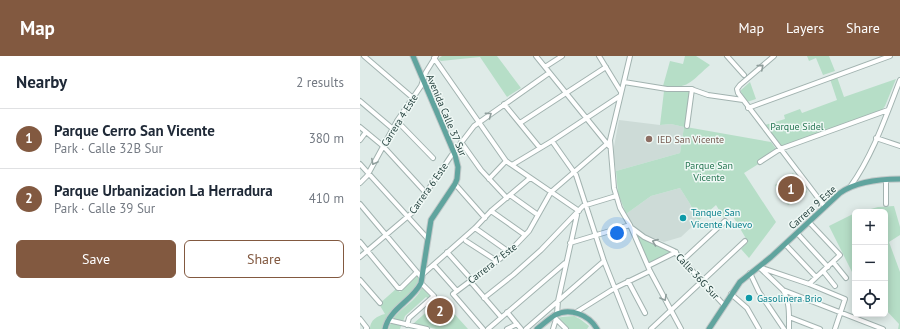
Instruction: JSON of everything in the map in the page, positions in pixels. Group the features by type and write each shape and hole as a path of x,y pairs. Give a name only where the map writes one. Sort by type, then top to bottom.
{"main road":[{"name":"Avenida Calle 37 Sur","path":"413,56 454,152 458,164 456,183"},
{"path":"850,187 868,182 900,179"},
{"path":"385,329 388,320 394,312 416,292 422,278 432,217 456,183"},
{"name":"Carrera 9 Este","path":"709,329 740,282 785,244 840,193 850,187"},
{"path":"537,329 555,316 570,312 587,318 597,329"}],"street":[{"path":"364,56 413,98"},
{"path":"536,56 609,145"},
{"path":"545,67 562,56"},
{"path":"599,56 621,94"},
{"path":"630,56 609,145 616,196 649,269 681,329"},
{"path":"727,56 744,76"},
{"path":"774,56 738,88 738,92 748,108 825,207"},
{"path":"748,108 890,56"},
{"path":"435,57 506,160 579,211"},
{"name":"Carrera 4 Este","path":"360,183 368,174 393,128 423,81 426,72 435,57"},
{"path":"520,123 606,67"},
{"name":"Carrera 6 Este","path":"360,258 408,217 461,142 479,122 550,73"},
{"name":"Carrera 9 Este","path":"850,187 863,168 888,110 898,91 900,80"},
{"path":"624,82 667,89 692,89 715,97 743,100"},
{"path":"687,126 692,89"},
{"path":"512,165 552,141 621,94"},
{"path":"360,101 393,128"},
{"path":"504,104 540,148"},
{"path":"760,162 780,149 888,110"},
{"path":"398,121 433,158"},
{"path":"360,127 383,146 426,193"},
{"path":"360,140 366,132"},
{"path":"876,138 900,146"},
{"path":"552,141 575,172 595,236 631,329"},
{"path":"461,142 480,170 509,197 538,214"},
{"name":"Carrera 7 Este","path":"455,292 509,252 525,235 551,192 609,145"},
{"path":"490,179 506,160"},
{"path":"360,164 428,239"},
{"path":"422,278 447,252 530,178"},
{"path":"886,180 886,204"},
{"path":"456,183 486,218"},
{"path":"484,298 541,250 585,204 616,196"},
{"path":"360,204 422,278 434,295 433,299 409,318 408,325"},
{"path":"553,329 574,223 579,211"},
{"path":"491,212 525,235"},
{"path":"683,260 725,221"},
{"path":"809,222 840,255 809,284"},
{"path":"570,243 630,225"},
{"name":"Calle 36G Sur","path":"630,225 644,237 676,252 724,305"},
{"path":"475,228 509,252"},
{"path":"797,233 828,267"},
{"path":"466,241 498,261"},
{"path":"651,329 703,282 745,241"},
{"path":"360,242 397,288 400,288 417,272"},
{"path":"785,244 816,277"},
{"path":"447,252 501,317"},
{"path":"575,313 676,252"},
{"path":"526,329 604,261"},
{"path":"490,328 566,262"},
{"path":"833,262 846,278"},
{"path":"434,265 483,329"},
{"path":"759,267 809,284 845,299 835,329"},
{"path":"759,267 783,290 883,329"},
{"path":"823,271 835,286"},
{"path":"750,273 759,292 784,329"},
{"path":"360,280 380,303"},
{"path":"628,281 645,313"},
{"path":"783,290 787,299 789,329"},
{"path":"731,294 747,308 758,329"},
{"path":"507,312 519,327 507,329"},
{"path":"555,316 566,329"},
{"path":"789,317 820,329"},
{"path":"360,319 366,328"},
{"path":"388,320 427,329"}],"shaded area":[{"name":"IED San Vicente","path":"619,120 660,125 671,124 684,127 680,153 616,171 613,152"},
{"path":"680,188 698,221 681,237 664,242 643,234 630,222 626,214 651,196"}],"green space":[{"path":"442,56 497,56 521,88 507,97 480,57 441,61 438,59"},
{"path":"685,56 696,56 710,65 690,83 678,87 663,86 670,61 683,64"},
{"path":"807,56 829,56 835,71 823,75 816,58 809,61"},
{"name":"Parque Sidel","path":"837,77 844,97 896,79 882,110 802,140 782,146 780,145 765,125 785,119 784,115 800,109 802,113 837,100 830,79"},
{"path":"750,82 756,99 747,102 741,90"},
{"name":"Parque San Vicente","path":"664,91 690,91 686,127 771,142 777,150 744,173 776,222 749,258 741,249 748,242 731,213 724,218 716,205 698,221 680,188 651,196 626,214 618,193 616,171 680,153 684,127 671,124 660,125"},
{"path":"793,173 807,192 788,205 775,185"},
{"path":"894,206 900,227 900,235 889,242 900,272 900,329 898,329 899,324 888,312 888,209 871,209"},
{"path":"852,214 852,272 829,226"},
{"path":"635,234 645,240 671,252 648,264"},
{"path":"416,275 420,278 417,285 412,292 389,314 383,329 370,329 371,323 374,319 385,314 379,304 396,289 400,292"},
{"path":"422,287 434,297 430,300 426,297 405,316 400,329 389,329 391,322 415,298"},
{"path":"441,299 468,329 436,329 413,324"},
{"path":"574,316 589,326 587,329 568,329 556,318"}],"place":[{"name":"IED San Vicente","path":"649,139"},
{"name":"Parque Cerro San Vicente","path":"791,189"},
{"name":"Tanque San Vicente Nuevo","path":"683,218"},
{"name":"Gasolinera Brio","path":"749,298"},
{"name":"Parque Urbanizacion La Herradura","path":"440,311"}]}
